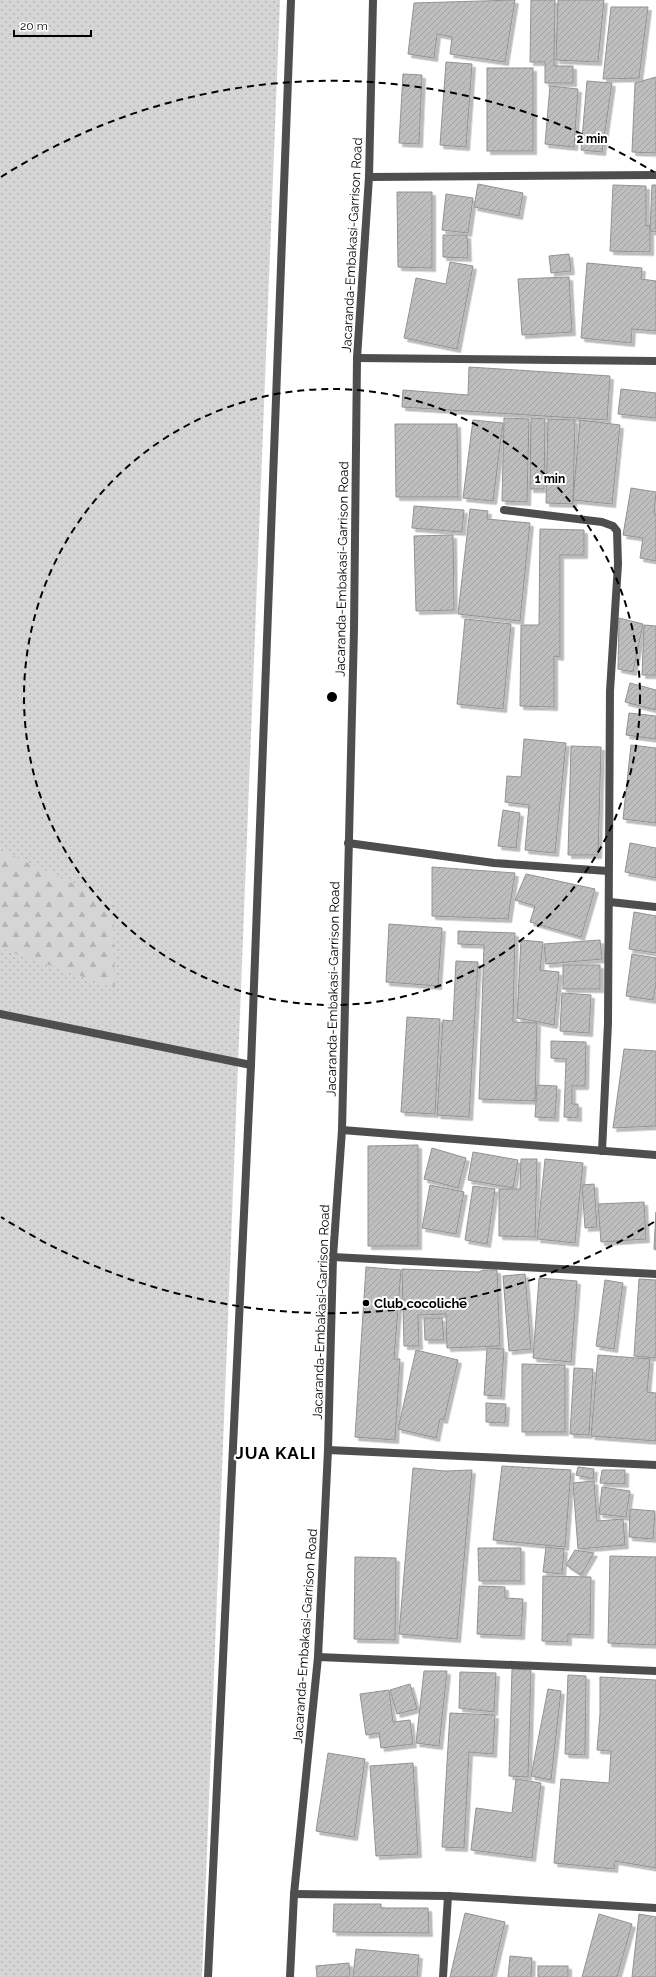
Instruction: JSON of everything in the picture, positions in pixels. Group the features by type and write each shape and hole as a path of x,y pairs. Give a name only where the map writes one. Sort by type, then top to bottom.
{"street":[{"path":"208,1977 251,1065 291,0"},
{"name":"Jacaranda-Embakasi-Garrison Road","path":"290,1977 294,1894 318,1657 328,1450 333,1257 342,1130 354,629 357,358 369,177 373,0"},
{"path":"369,177 656,175"},
{"path":"357,358 656,361"},
{"path":"504,510 602,522 612,526 617,531 618,564 610,691 608,871 610,902 608,1023 602,1151"},
{"path":"348,843 494,863 608,871"},
{"path":"610,902 656,907"},
{"path":"0,1014 251,1065"},
{"path":"342,1130 656,1155"},
{"path":"333,1257 656,1274"},
{"path":"328,1450 656,1465"},
{"path":"318,1657 656,1671"},
{"path":"294,1894 448,1896 656,1908"},
{"path":"443,1977 448,1896"}],"green space":[{"path":"0,0 280,0 202,1977 0,1977"},
{"path":"0,850 113,902 115,988 0,948"}],"building":[{"path":"515,0 505,62 450,54 452,37 437,34 434,58 408,54 414,3"},
{"path":"531,0 555,0 554,66 573,66 573,83 545,83 545,62 530,62"},
{"path":"558,0 604,0 598,62 556,60"},
{"path":"611,7 648,7 639,78 603,79"},
{"path":"446,62 472,64 466,147 440,145"},
{"path":"487,68 533,68 533,151 487,151"},
{"path":"403,74 422,75 419,144 399,143"},
{"path":"656,77 656,153 632,152 635,83"},
{"path":"587,81 612,83 602,152 581,150"},
{"path":"550,86 578,89 574,147 545,144"},
{"path":"478,184 523,193 519,216 474,207"},
{"path":"613,185 646,186 646,226 650,225 650,252 610,251"},
{"path":"652,185 656,185 656,232 650,231"},
{"path":"397,192 432,192 432,268 398,267"},
{"path":"446,194 473,198 468,233 442,230"},
{"path":"443,235 467,235 468,258 443,257"},
{"path":"569,254 571,271 551,273 549,256"},
{"path":"450,262 473,266 457,349 404,338 416,278 446,284"},
{"path":"587,263 642,268 641,279 656,281 656,331 632,329 631,343 581,338"},
{"path":"569,277 572,332 522,335 518,279"},
{"path":"469,367 610,376 607,420 402,407 403,390 468,395"},
{"path":"621,389 656,393 656,418 618,414"},
{"path":"504,418 529,419 527,502 502,501"},
{"path":"531,418 545,419 544,489 530,489"},
{"path":"548,419 575,420 573,504 546,503"},
{"path":"473,420 503,423 493,501 463,498"},
{"path":"580,420 620,425 612,504 573,500"},
{"path":"395,424 457,424 458,497 396,497"},
{"path":"631,488 656,492 654,514 656,514 656,561 640,558 643,538 623,535"},
{"path":"414,506 464,510 462,532 412,528"},
{"path":"470,509 488,511 487,519 530,523 520,621 458,614"},
{"path":"540,529 584,530 584,555 560,555 560,657 554,656 554,707 520,706 521,625 539,625"},
{"path":"453,535 454,610 416,611 414,536"},
{"path":"619,618 643,624 633,672 618,669"},
{"path":"465,619 511,624 503,709 457,704"},
{"path":"644,625 656,626 656,675 642,675"},
{"path":"630,683 656,690 656,710 625,702"},
{"path":"629,713 656,716 656,739 626,735"},
{"path":"524,739 566,743 555,853 525,850 529,805 505,802 507,776 521,777"},
{"path":"631,745 656,748 656,823 623,819"},
{"path":"571,746 601,747 598,855 568,855"},
{"path":"503,810 520,813 516,848 498,846"},
{"path":"630,843 656,848 656,878 625,872"},
{"path":"432,867 515,873 508,919 432,916"},
{"path":"526,874 595,889 581,937 530,922 535,906 515,900"},
{"path":"634,912 656,916 656,953 629,949"},
{"path":"389,924 442,928 438,986 386,982"},
{"path":"458,931 515,933 513,1022 537,1023 535,1101 479,1099 484,945 458,944"},
{"path":"521,940 543,942 540,970 559,972 554,1025 517,1018"},
{"path":"600,940 602,959 546,964 544,944"},
{"path":"632,954 656,958 656,984 653,1000 626,996"},
{"path":"456,961 478,962 469,1117 437,1115 443,1020 453,1021"},
{"path":"563,965 600,965 600,989 563,989"},
{"path":"562,993 591,995 589,1033 560,1031"},
{"path":"407,1017 440,1019 435,1114 401,1112"},
{"path":"551,1041 586,1042 585,1086 572,1086 572,1104 578,1104 578,1118 564,1117 566,1059 551,1058"},
{"path":"624,1049 656,1051 656,1126 613,1128"},
{"path":"537,1085 557,1086 555,1118 535,1117"},
{"path":"418,1145 418,1246 368,1246 368,1146"},
{"path":"432,1148 466,1158 458,1188 424,1179"},
{"path":"473,1152 518,1160 513,1188 468,1180"},
{"path":"521,1159 537,1159 535,1237 499,1236 499,1189 520,1189"},
{"path":"545,1159 583,1163 575,1243 537,1239"},
{"path":"594,1184 597,1227 585,1228 582,1185"},
{"path":"430,1185 464,1192 456,1234 422,1228"},
{"path":"473,1186 495,1189 487,1244 465,1240"},
{"path":"644,1202 646,1239 601,1242 598,1204"},
{"path":"656,1212 656,1250 654,1249"},
{"path":"366,1267 401,1270 394,1359 400,1359 395,1440 355,1437"},
{"path":"402,1269 479,1272 483,1270 497,1270 500,1346 447,1348 446,1314 418,1315 419,1346 404,1346"},
{"path":"525,1274 531,1349 509,1351 503,1276"},
{"path":"539,1278 577,1281 571,1362 533,1358"},
{"path":"639,1279 656,1280 656,1358 634,1356"},
{"path":"605,1280 623,1283 614,1349 596,1346"},
{"path":"424,1318 442,1318 444,1340 425,1340"},
{"path":"487,1348 504,1349 501,1396 484,1395"},
{"path":"416,1350 458,1360 444,1420 440,1419 436,1438 398,1429"},
{"path":"598,1355 650,1359 647,1392 656,1393 656,1441 591,1436"},
{"path":"522,1364 565,1365 565,1432 522,1432"},
{"path":"574,1368 593,1369 589,1435 570,1434"},
{"path":"486,1403 506,1404 505,1423 486,1422"},
{"path":"502,1466 571,1470 565,1547 493,1540"},
{"path":"578,1467 594,1469 593,1479 576,1475"},
{"path":"413,1468 445,1471 472,1470 457,1639 399,1634"},
{"path":"602,1470 625,1470 625,1484 600,1483"},
{"path":"594,1481 597,1521 623,1519 625,1545 578,1549 573,1483"},
{"path":"602,1487 630,1491 626,1517 599,1514"},
{"path":"630,1509 655,1511 653,1539 629,1537"},
{"path":"546,1547 564,1549 562,1574 543,1572"},
{"path":"478,1548 521,1548 521,1581 479,1581"},
{"path":"575,1550 594,1553 581,1575 566,1565"},
{"path":"610,1556 656,1557 656,1645 608,1643"},
{"path":"355,1557 396,1558 395,1640 354,1639"},
{"path":"543,1576 591,1577 590,1635 568,1634 568,1642 542,1641"},
{"path":"479,1586 505,1587 505,1598 523,1599 521,1636 477,1634"},
{"path":"512,1669 531,1670 528,1777 509,1776"},
{"path":"424,1671 447,1671 439,1746 416,1743"},
{"path":"460,1672 496,1673 494,1712 459,1708"},
{"path":"568,1675 586,1676 585,1755 565,1754"},
{"path":"600,1677 656,1680 656,1868 615,1861 614,1869 554,1863 561,1779 609,1783 611,1751 597,1750 600,1714"},
{"path":"410,1684 417,1709 397,1714 390,1690"},
{"path":"548,1689 561,1691 551,1780 531,1776"},
{"path":"389,1690 393,1722 410,1720 413,1744 381,1748 379,1733 366,1735 360,1694"},
{"path":"450,1713 495,1715 493,1754 469,1752 464,1848 442,1847"},
{"path":"328,1753 365,1759 354,1837 316,1831"},
{"path":"413,1763 418,1854 376,1856 370,1766"},
{"path":"516,1779 541,1783 532,1858 471,1850 476,1808 512,1813"},
{"path":"334,1904 381,1904 381,1908 428,1908 429,1933 333,1932"},
{"path":"465,1913 505,1922 492,1977 450,1977"},
{"path":"599,1914 632,1924 617,1977 582,1977"},
{"path":"639,1914 656,1917 656,1977 632,1977"},
{"path":"356,1949 419,1955 417,1977 353,1977"},
{"path":"510,1956 532,1958 531,1977 508,1977"},
{"path":"349,1963 350,1977 317,1977 316,1966"},
{"path":"538,1966 568,1966 568,1977 538,1977"}],"place":[{"name":"Club cocoliche","path":"366,1303"}],"district":[{"name":"JUA KALI","path":"276,1453"}]}
